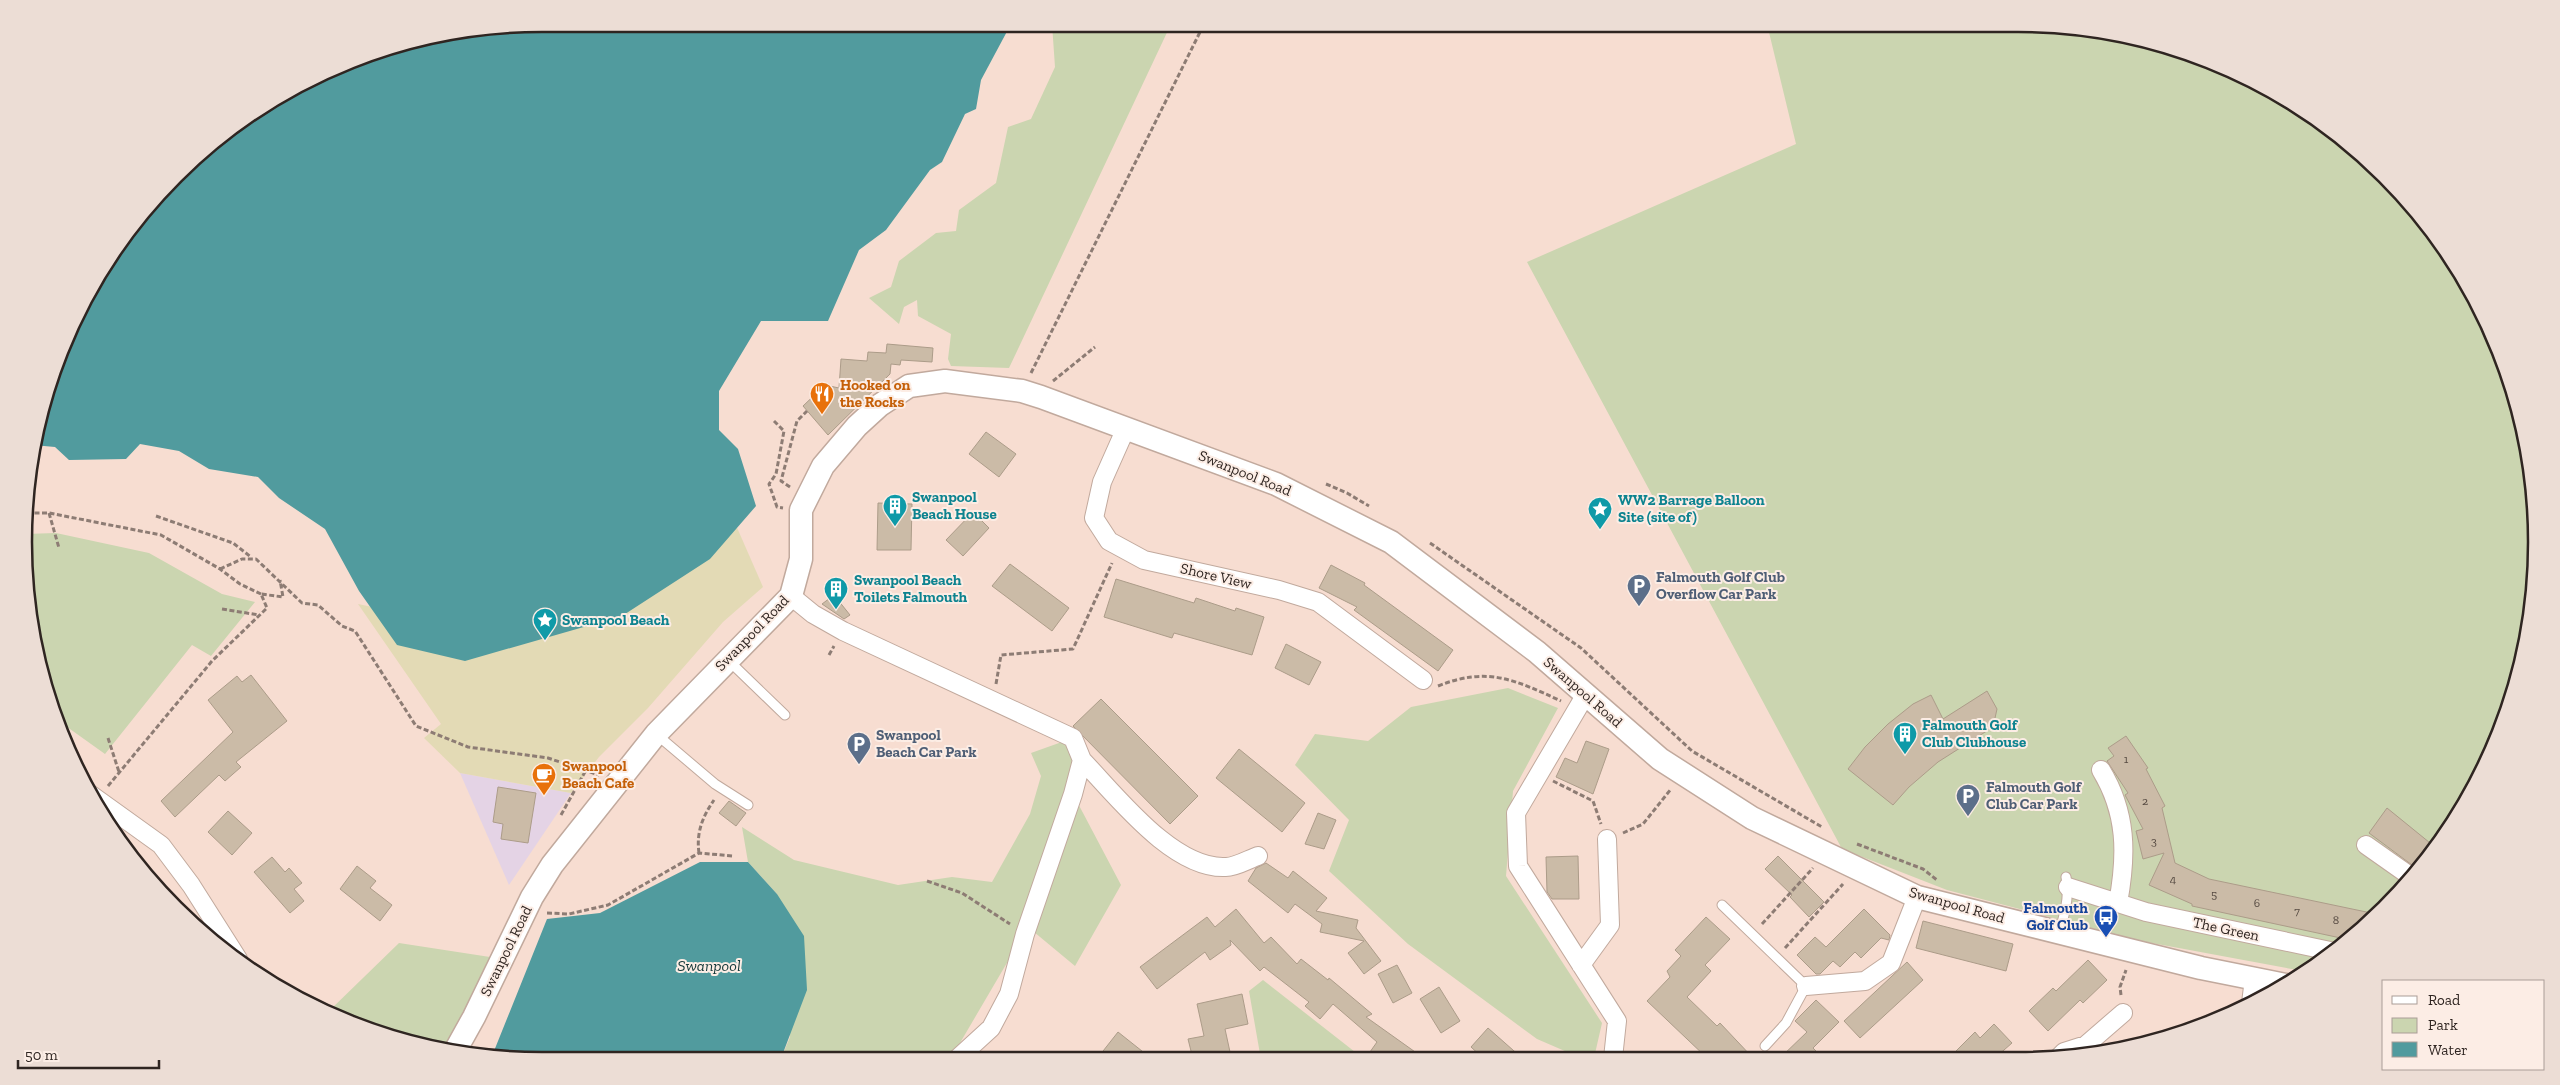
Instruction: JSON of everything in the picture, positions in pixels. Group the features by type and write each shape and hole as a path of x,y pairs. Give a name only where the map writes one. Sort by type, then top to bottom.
{"street":[{"name":"Swanpool Road","path":"458,1045 474,1017 527,908 552,865 656,734 791,596 801,559 800,510 822,466 880,405 909,386 945,381 1022,391 1041,397 1276,484 1391,542 1537,652 1581,702 1660,759 1752,818 1917,897 2058,933 2275,982"},
{"name":"Shore View","path":"1126,428 1102,482 1094,518 1109,541 1144,560 1279,590 1318,602 1423,680"},
{"path":"791,596 813,614 843,631 1073,738 1082,760 1161,842 1200,864 1227,868 1258,856"},
{"path":"1581,702 1516,813 1518,866 1617,1021 1614,1052"},
{"path":"965,1052 991,1028 1009,994 1026,934 1073,794 1082,760"},
{"path":"2101,770 2110,785 2116,802 2125,843 2123,874 2118,903"},
{"path":"107,807 161,845 191,885 229,944"},
{"path":"1581,965 1610,925 1608,840"},
{"path":"2366,845 2406,873"},
{"name":"The Green","path":"2067,882 2118,903 2146,912 2324,950"},
{"path":"1806,986 1865,981 1891,963 1917,897"},
{"path":"2252,995 2254,979"},
{"path":"2072,1049 2086,1044 2123,1013"}],"lane":[{"path":"728,660 785,716"},
{"path":"656,734 715,784 748,805"},
{"path":"2058,933 2064,918 2067,882"},
{"path":"1722,905 1806,986 1786,1023 1766,1046"}],"path":[{"path":"1035,364 1200,32"},
{"path":"1041,397 1047,386 1095,347"},
{"path":"806,499 781,481 797,421 807,411"},
{"path":"772,493 769,484 776,474 784,431 774,421"},
{"path":"34,513 49,513 161,535 220,569 240,584 261,594 283,597 280,579"},
{"path":"49,513 59,548"},
{"path":"156,516 233,543 280,579 302,603 318,605 342,626 355,631 416,726 468,747 548,758 586,770 561,815"},
{"path":"993,701 1001,655 1074,649 1120,547"},
{"path":"220,569 252,557"},
{"path":"101,799 119,773 212,661 268,608 261,594"},
{"path":"222,609 260,615"},
{"path":"1440,686 1452,680 1494,675 1581,702"},
{"path":"108,738 119,773"},
{"path":"1540,773 1593,801 1608,840 1643,824 1670,789 1679,787"},
{"path":"699,853 700,829 705,814 715,798"},
{"path":"527,908 541,912 569,914 595,910 608,905 699,853 733,856"},
{"path":"1753,934 1818,862"},
{"path":"1776,957 1849,878"},
{"path":"927,881 962,893 1026,934"},
{"path":"2123,1013 2120,987 2128,964"}],"shaded area":[{"path":"460,773 571,793 509,885"}],"green space":[{"path":"1053,32 1167,32 1009,368 951,366 948,359 951,334 918,316 917,300 904,307 899,324 869,298 891,287 899,261 936,233 956,231 959,210 996,183 1008,127 1031,119 1055,67"},
{"name":"Falmouth Golf Club","path":"1769,32 2018,32 2084,37 2117,42 2149,50 2213,71 2273,101 2301,118 2354,159 2378,182 2401,206 2442,259 2475,317 2489,347 2510,411 2518,443 2523,476 2528,542 2523,609 2518,642 2510,674 2489,738 2459,798 2442,826 2401,879 2378,903 2354,926 2301,967 2296,970 2141,941 1947,890 1842,849 1527,262 1796,144"},
{"path":"56,533 149,553 222,594 255,602 211,656 192,645 105,754 67,727 60,706 42,642 34,576 32,534"},
{"path":"1508,688 1558,708 1513,791 1506,876 1602,1023 1595,1052 1567,1052 1537,1039 1408,944 1329,871 1349,820 1295,765 1315,734 1368,741 1411,707"},
{"path":"1073,738 1073,794 1121,885 1075,966 1028,927 955,1052 784,1052 790,1037 777,894 748,862 742,827 794,860 898,885 952,877 992,882 1030,814 1041,776 1031,753"},
{"path":"399,943 503,959 458,1045 411,1035 347,1014 333,1007"},
{"path":"1263,980 1355,1052 1260,1052 1249,991"}],"sand":[{"name":"Swanpool Beach","path":"721,491 763,587 723,622 648,708 599,757 571,793 460,773 424,738 441,724 358,604 382,609"}],"water":[{"path":"542,32 1007,32 981,80 976,109 965,114 942,162 930,170 886,230 859,250 828,321 761,321 719,391 719,430 738,449 756,506 710,559 622,616 465,661 397,645 359,591 325,529 279,498 258,477 209,469 179,451 140,444 126,459 69,460 55,447 42,446 50,411 71,347 101,287 118,259 138,232 182,182 232,138 259,118 287,101 347,71 411,50 443,42 476,37"},
{"name":"Swanpool","path":"700,862 748,862 777,894 804,936 807,990 783,1052 542,1052 495,1050 547,919 600,913"}],"building":[{"path":"887,344 933,348 932,362 901,360 900,365 891,364 890,374 828,435 803,406 825,385 839,388 841,359 867,361 868,352 886,353"},
{"path":"986,432 1016,454 999,477 969,454"},
{"name":"Swanpool Beach House","path":"878,503 912,504 911,550 877,550"},
{"path":"973,512 989,528 963,556 946,540"},
{"path":"1010,564 1069,608 1052,631 992,586"},
{"path":"1331,565 1365,583 1364,585 1453,650 1438,671 1354,610 1357,607 1319,588"},
{"path":"1116,579 1194,603 1196,598 1235,611 1236,608 1264,617 1252,655 1174,633 1172,638 1104,617"},
{"name":"Swanpool Beach Toilets Falmouth","path":"834,595 850,615 844,619 822,604"},
{"path":"1286,644 1321,662 1309,685 1275,668"},
{"path":"251,675 287,721 236,762 241,767 225,781 219,775 175,817 161,801 233,732 208,700 237,676 242,682"},
{"name":"Falmouth Golf Club Clubhouse","path":"1987,691 1997,709 1993,727 1938,762 1909,787 1893,805 1848,769 1865,747 1888,724 1913,704 1931,695 1943,719"},
{"path":"1101,699 1198,796 1170,824 1073,726"},
{"path":"2126,736 2148,768 2146,769 2165,806 2162,808 2175,863 2209,879 2368,912 2339,938 2192,906 2192,904 2149,885 2164,853 2143,859 2136,831 2143,829 2125,795 2128,793 2107,761 2114,756 2108,748"},
{"path":"1586,741 1609,749 1593,794 1556,777 1565,758 1577,763"},
{"path":"1239,749 1305,803 1282,832 1216,778"},
{"path":"498,787 536,793 528,843 501,839 503,824 493,822"},
{"path":"729,801 746,813 736,826 719,813"},
{"path":"2387,808 2430,843 2412,865 2369,833"},
{"path":"228,811 252,833 232,855 208,832"},
{"path":"1318,813 1336,820 1324,849 1305,844"},
{"path":"1578,856 1579,899 1552,899 1547,892 1546,857"},
{"path":"1778,856 1824,902 1809,917 1790,897 1792,895 1765,869"},
{"path":"272,857 285,872 289,868 302,883 294,889 304,901 290,913 254,872"},
{"path":"1266,863 1288,878 1293,871 1327,898 1316,911 1358,920 1356,928 1381,961 1364,974 1348,953 1364,941 1320,932 1322,924 1295,904 1288,913 1248,881 1256,868"},
{"path":"357,866 376,881 370,888 392,905 380,921 340,889"},
{"path":"1236,909 1264,943 1271,937 1297,964 1301,959 1328,980 1329,978 1372,1014 1366,1017 1415,1052 1370,1052 1377,1042 1333,1004 1320,1019 1305,1006 1309,1002 1264,967 1260,971 1230,940 1231,945 1210,960 1205,952 1157,989 1140,967 1207,917 1215,927"},
{"path":"1864,909 1890,935 1889,940 1881,938 1861,958 1855,952 1840,967 1833,961 1820,974 1816,974 1797,955 1815,937 1826,947"},
{"path":"1706,917 1730,939 1705,965 1711,971 1687,997 1717,1026 1720,1023 1747,1052 1701,1052 1647,1001 1670,977 1667,971 1681,956 1675,950"},
{"path":"1923,921 2013,944 2006,971 1916,948"},
{"path":"2088,960 2107,980 2083,1003 2080,1000 2048,1031 2029,1011 2053,988 2056,991"},
{"path":"1907,962 1923,980 1860,1038 1844,1021"},
{"path":"1397,965 1412,993 1393,1003 1378,974"},
{"path":"1439,987 1460,1021 1441,1033 1420,999"},
{"path":"1242,994 1248,1024 1225,1029 1230,1052 1191,1052 1188,1039 1204,1036 1197,1004"},
{"path":"1816,1000 1839,1022 1813,1048 1817,1052 1786,1052 1807,1032 1795,1021"},
{"path":"1994,1024 2012,1043 2002,1052 1955,1052 1975,1032 1980,1038"},
{"path":"1488,1028 1515,1052 1476,1052 1471,1047"},
{"path":"1118,1032 1143,1052 1102,1052"}],"place":[{"name":"Hooked on the Rocks","path":"822,415"},
{"name":"Swanpool Beach House","path":"895,527"},
{"name":"WW2 Barrage Balloon Site (site of)","path":"1600,530"},
{"name":"Falmouth Golf Club Overflow Car Park","path":"1639,607"},
{"name":"Swanpool Beach Toilets Falmouth","path":"836,610"},
{"name":"Swanpool Beach","path":"545,641"},
{"name":"Falmouth Golf Club Clubhouse","path":"1905,755"},
{"name":"Swanpool Beach Car Park","path":"859,765"},
{"name":"Swanpool Beach Cafe","path":"544,796"},
{"name":"Falmouth Golf Club Car Park","path":"1968,817"},
{"name":"Falmouth Golf Club","path":"2106,938"}]}
